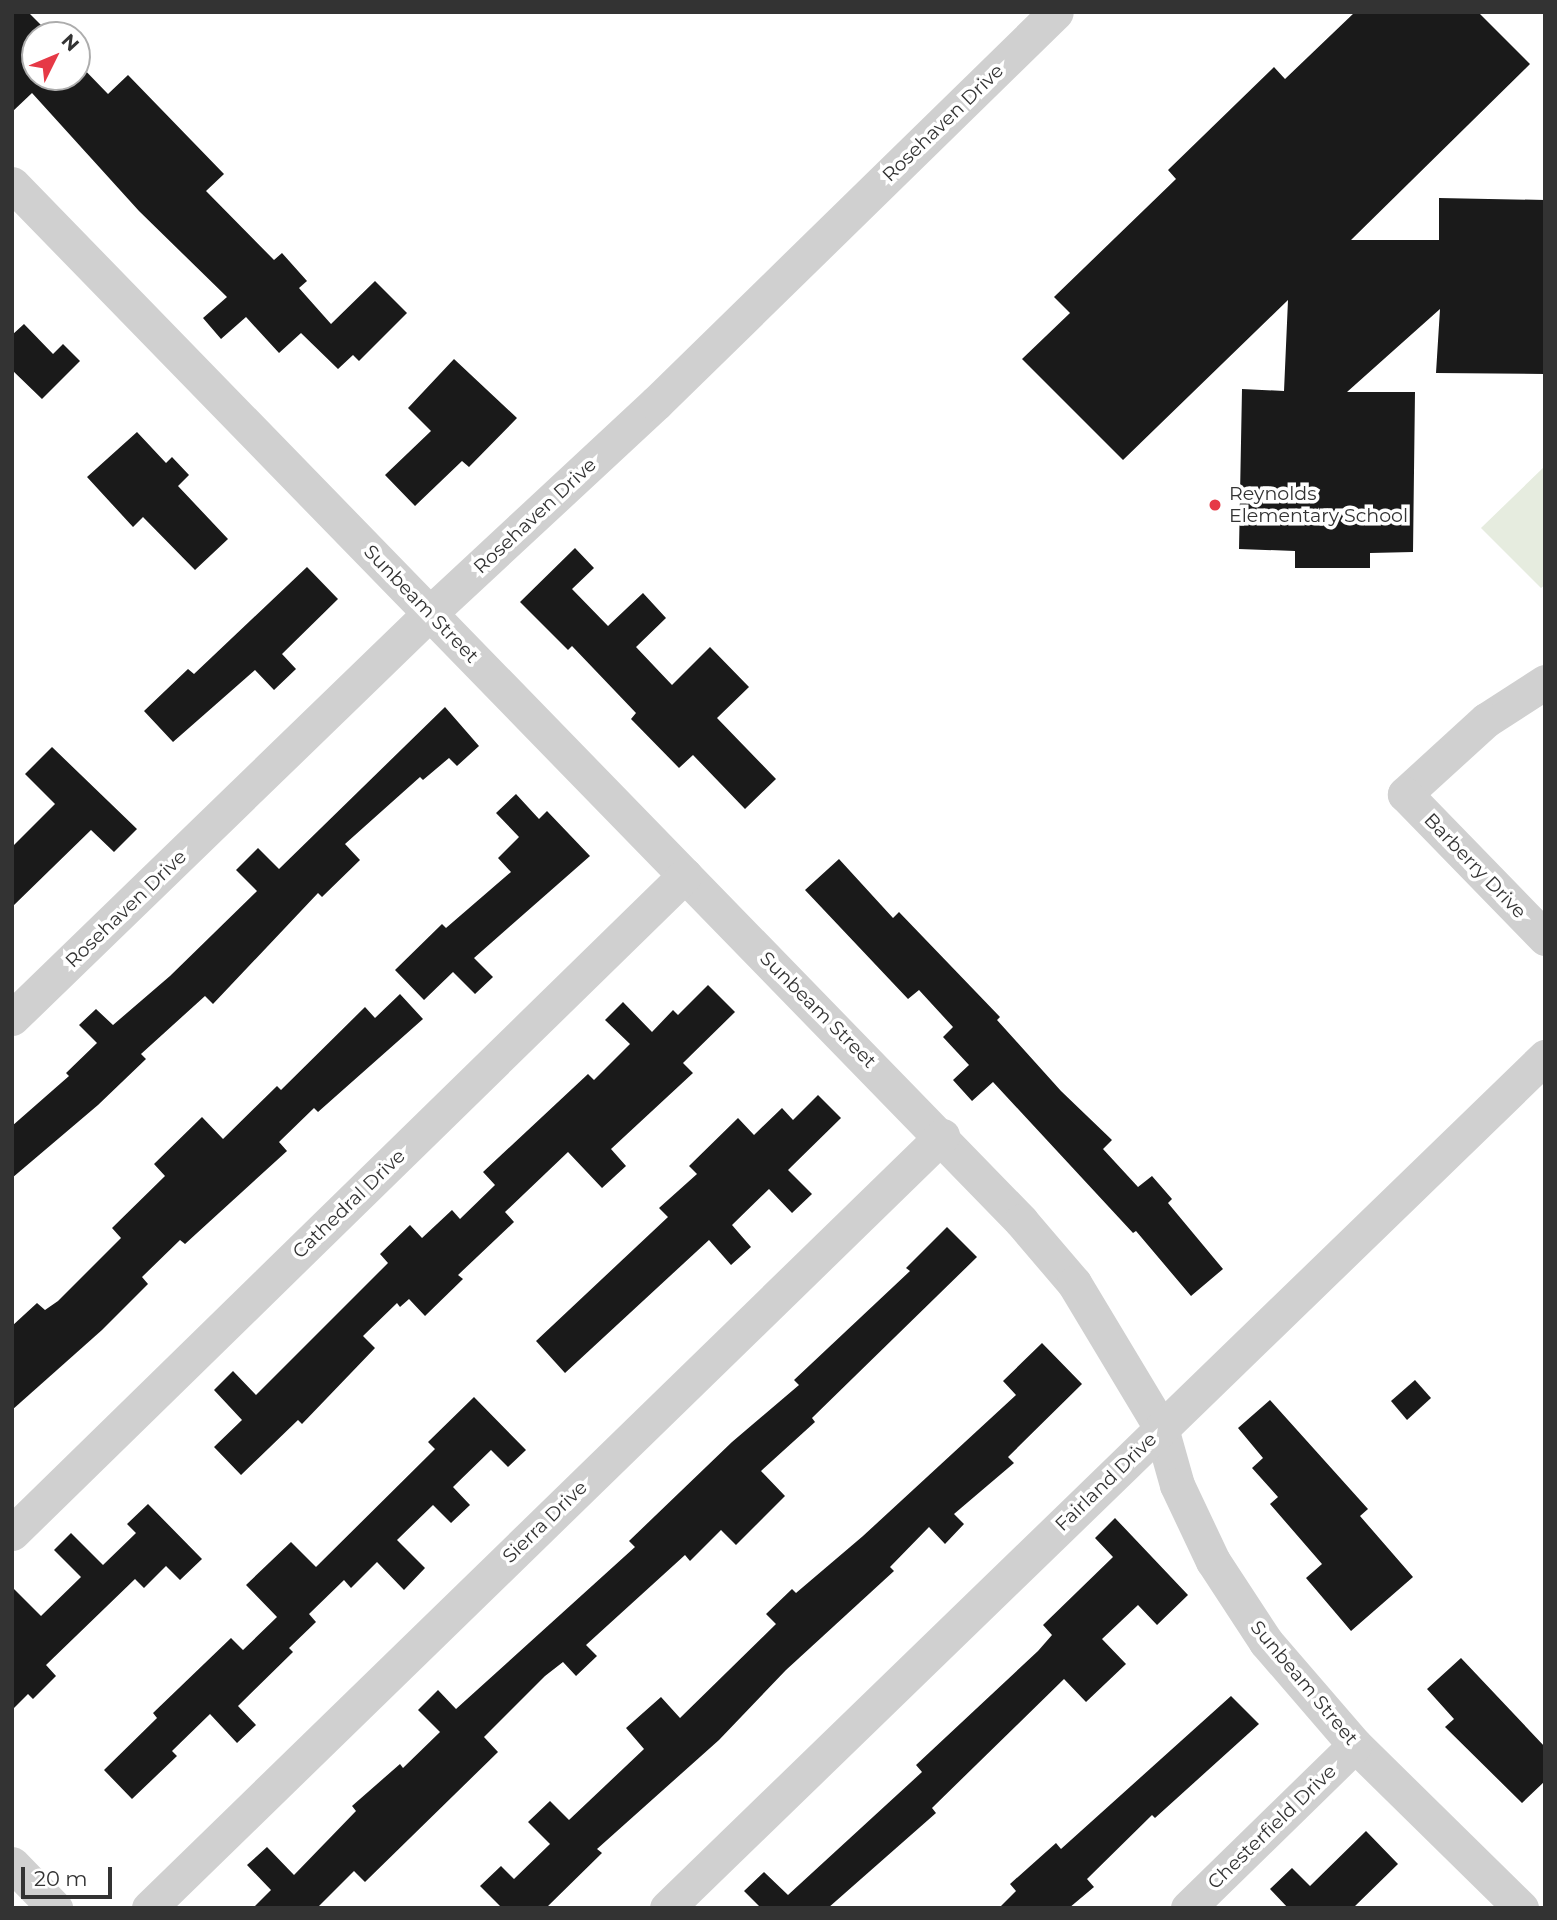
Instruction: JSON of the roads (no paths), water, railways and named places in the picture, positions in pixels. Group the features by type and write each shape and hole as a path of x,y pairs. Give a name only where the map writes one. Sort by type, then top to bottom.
{"street":[{"name":"Rosehaven Drive","path":"12,1018 430,613 656,404 1056,12"},
{"name":"Sunbeam Street","path":"12,184 685,876 942,1136 1074,1283 1161,1429 1177,1485 1213,1561 1266,1642 1355,1745 1521,1908"},
{"name":"Barberry Drive","path":"1545,682 1486,720 1405,794 1545,938"},
{"name":"Cathedral Drive","path":"12,1533 685,876"},
{"name":"Fairland Drive","path":"667,1908 1545,1057"},
{"name":"Sierra Drive","path":"149,1908 942,1136"},
{"name":"Chesterfield Drive","path":"1188,1908 1355,1745"},
{"path":"12,1864 55,1908"}],"place":[{"name":"Reynolds Elementary School","path":"1215,505"}]}
